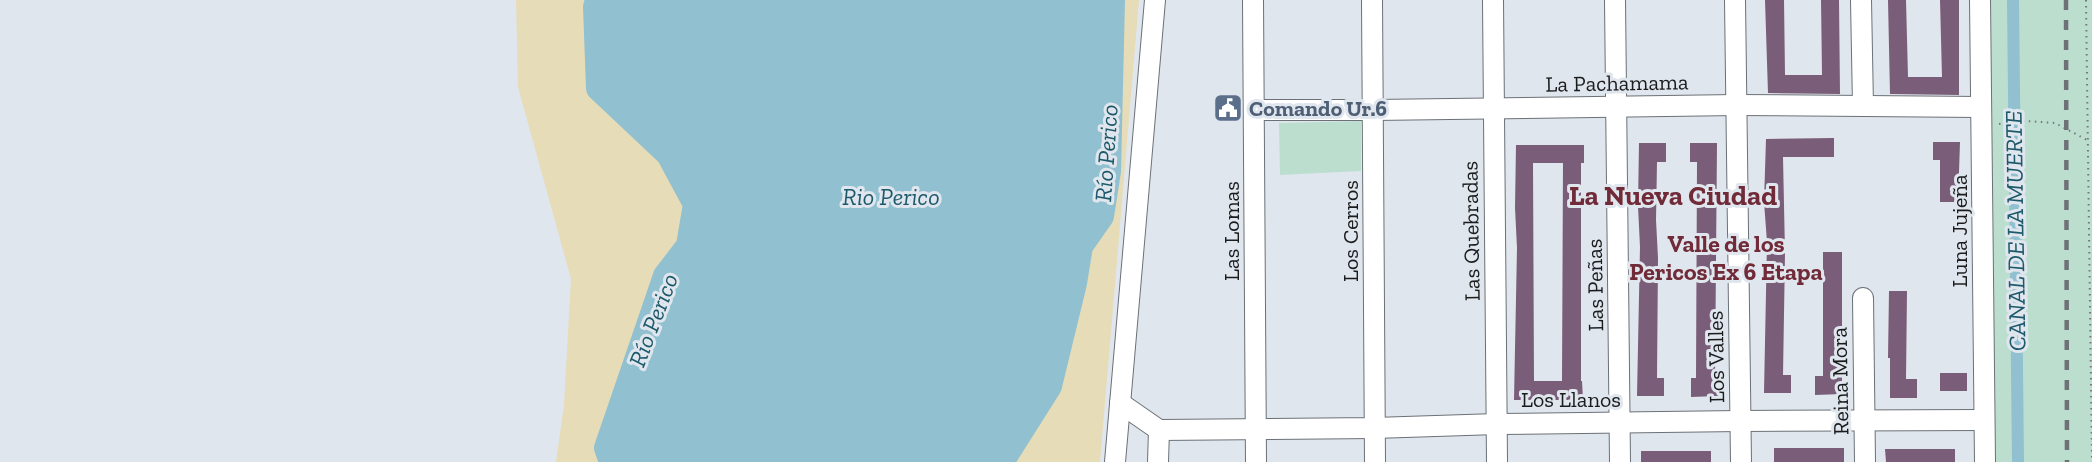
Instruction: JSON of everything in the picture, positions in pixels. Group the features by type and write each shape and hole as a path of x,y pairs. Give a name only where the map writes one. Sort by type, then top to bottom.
{"street":[{"path":"1115,462 1155,0"},
{"name":"Las Lomas","path":"1253,0 1256,462"},
{"name":"Los Cerros","path":"1372,0 1375,462"},
{"name":"Las Quebradas","path":"1493,0 1497,462"},
{"name":"Las Peñas","path":"1615,0 1620,462"},
{"name":"Los Valles","path":"1735,0 1741,462"},
{"path":"1861,0 1863,106"},
{"name":"Luna Jujeña","path":"1980,0 1984,462"},
{"name":"La Pachamama","path":"1254,110 1737,105 1980,107"},
{"name":"Reina Mora","path":"1863,298 1865,462"},
{"path":"1120,403 1159,430 1158,462"},
{"name":"Los Llanos","path":"1159,430 1740,421 1984,420"}],"path":[{"path":"2086,0 2092,462"},
{"path":"2005,123 2026,121 2055,123 2087,140"}],"green space":[{"path":"1988,0 2092,0 2092,462 1992,462"},
{"path":"1361,121 1361,171 1280,175 1279,123"}],"sand":[{"name":"Rio Perico","path":"516,0 1139,0 1100,462 556,462 564,405 571,279 518,87"}],"water":[{"name":"Rio Perico","path":"598,0 1112,0 1108,171 1101,216 1080,246 1074,283 1049,386 1001,462 612,462 607,448 666,276 689,246 696,204 669,154 599,88 596,7"},
{"name":"CANAL DE LA MUERTE","path":"2007,0 2019,0 2024,462 2012,462"}],"building":[{"path":"1765,0 1784,0 1785,75 1822,75 1821,0 1839,0 1840,94 1768,93"},
{"path":"1888,0 1906,0 1908,77 1942,77 1940,0 1959,0 1959,95 1890,94"},
{"path":"1834,138 1834,157 1783,157 1785,253 1783,375 1791,375 1791,393 1764,393 1767,242 1764,202 1766,139"},
{"path":"1933,142 1960,142 1958,202 1940,202 1940,160 1933,160"},
{"path":"1639,143 1666,143 1666,162 1657,162 1656,220 1657,378 1664,378 1664,396 1637,396 1640,247"},
{"path":"1690,143 1717,143 1715,378 1718,378 1718,396 1691,397 1691,378 1696,378 1697,162 1690,162"},
{"path":"1516,145 1584,145 1584,163 1581,163 1581,381 1583,400 1514,400 1517,248","holes":["1533,163 1563,163 1562,381 1534,381"]},
{"path":"1823,252 1842,252 1842,394 1815,395 1815,376 1823,376"},
{"path":"1889,291 1907,291 1906,379 1917,379 1917,398 1890,398"},
{"path":"1940,373 1967,373 1967,391 1940,391"},
{"path":"1774,448 1844,448 1844,462 1774,462"},
{"path":"1885,449 1955,449 1955,462 1886,462"},
{"path":"1641,451 1711,451 1711,462 1641,462"}],"waterway":[{"name":"Río Perico","path":"598,0 596,7 599,88 669,154 696,204 689,246 666,276 607,448 612,462"},
{"name":"Río Perico","path":"1001,462 1049,386 1074,283 1080,246 1101,216 1108,171 1112,0"}],"railway":[{"path":"2066,0 2067,462"}],"place":[{"name":"Comando Ur.6","path":"1228,108"}],"district":[{"name":"La Nueva Ciudad","path":"1673,195"},
{"name":"Valle de los Pericos Ex 6 Etapa","path":"1726,257"}]}
